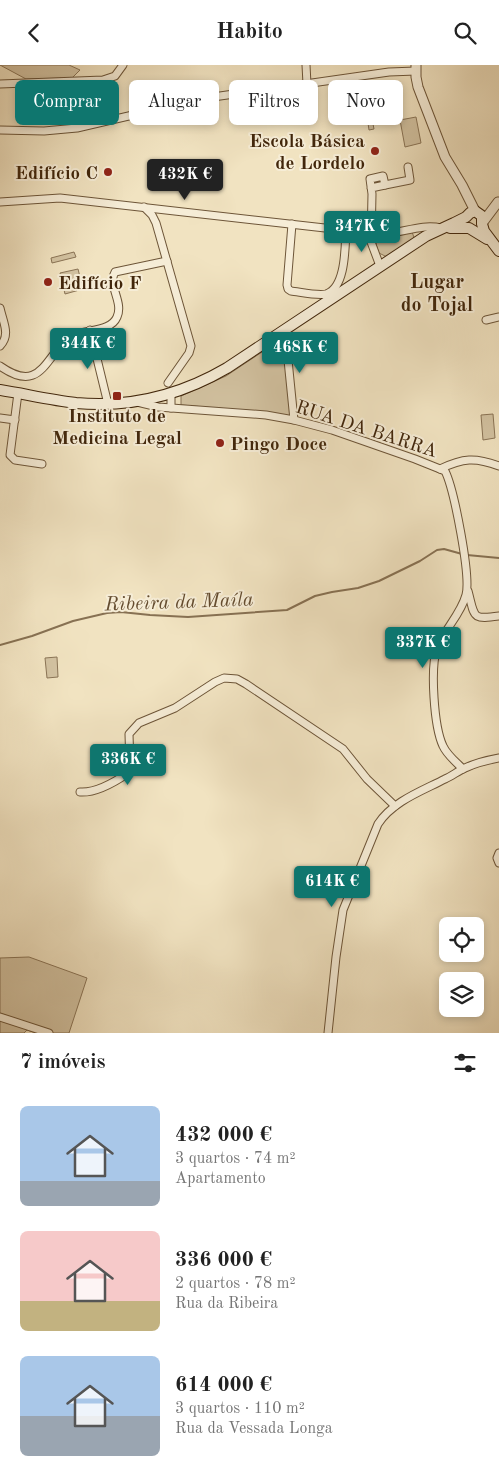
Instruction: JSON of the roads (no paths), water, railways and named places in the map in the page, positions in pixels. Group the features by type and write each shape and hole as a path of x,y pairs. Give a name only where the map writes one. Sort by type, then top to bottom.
{"main road":[{"path":"475,217 466,223 497,248"},
{"path":"0,390 76,403 108,403 135,402 196,384 222,371 426,236 442,228 475,217"},
{"path":"475,217 497,248"},
{"path":"442,228 470,228"}],"street":[{"path":"0,84 103,80 115,76 123,65"},
{"path":"306,65 307,80"},
{"path":"318,82 417,67 416,80 422,99 442,150 462,185 475,217 498,201"},
{"path":"0,129 44,131 77,128 206,98 229,95"},
{"path":"380,266 371,247 370,179 383,176 385,185 410,180 408,167"},
{"path":"0,203 57,197 370,233 386,234 430,227 442,228"},
{"path":"144,207 155,221 191,346 168,391 168,408"},
{"path":"292,224 287,285 291,291 324,294 331,290 341,278 346,230"},
{"path":"0,367 17,375 35,374 46,366 58,347 65,341 76,334 109,325 118,317 119,306 113,277 114,272 167,261"},
{"path":"0,309 6,336 0,345"},
{"path":"486,320 499,317"},
{"path":"90,330 108,403"},
{"path":"285,330 294,420"},
{"path":"18,393 10,457 15,460 42,464"},
{"name":"RUA DA BARRA","path":"135,402 168,408 266,415 294,420 332,430 444,471 457,513 467,588"},
{"path":"0,418 14,420"},
{"path":"440,469 467,459 485,461 499,466"},
{"path":"467,588 478,617 499,616"},
{"path":"463,769 445,750 441,741 435,707 434,664 439,643 463,603 467,588"},
{"path":"80,792 84,793 104,786 128,773 130,767 129,734 139,723 172,709 215,682 230,677 246,684 343,749 367,779 395,806"},
{"path":"328,1033 336,957 344,906 374,831 383,817 395,806 418,792 463,769 499,758"},
{"path":"499,853 497,858 499,863"},
{"path":"0,1017 49,1033"}],"waterway":[{"name":"Ribeira da Maíla","path":"0,645 73,621 107,613 121,612 188,617 287,610 315,596 358,588 379,581 420,561 437,550 444,549 462,554"},
{"name":"Ribeira da Maíla","path":"467,555 499,558"}],"place":[{"name":"Escola Básica de Lordelo","path":"375,151"},
{"name":"Edifício C","path":"108,172"},
{"name":"Edifício F","path":"48,282"},
{"name":"Instituto de Medicina Legal","path":"117,396"},
{"name":"Pingo Doce","path":"220,443"}],"district":[{"name":"Lugar do Tojal","path":"437,292"}]}
